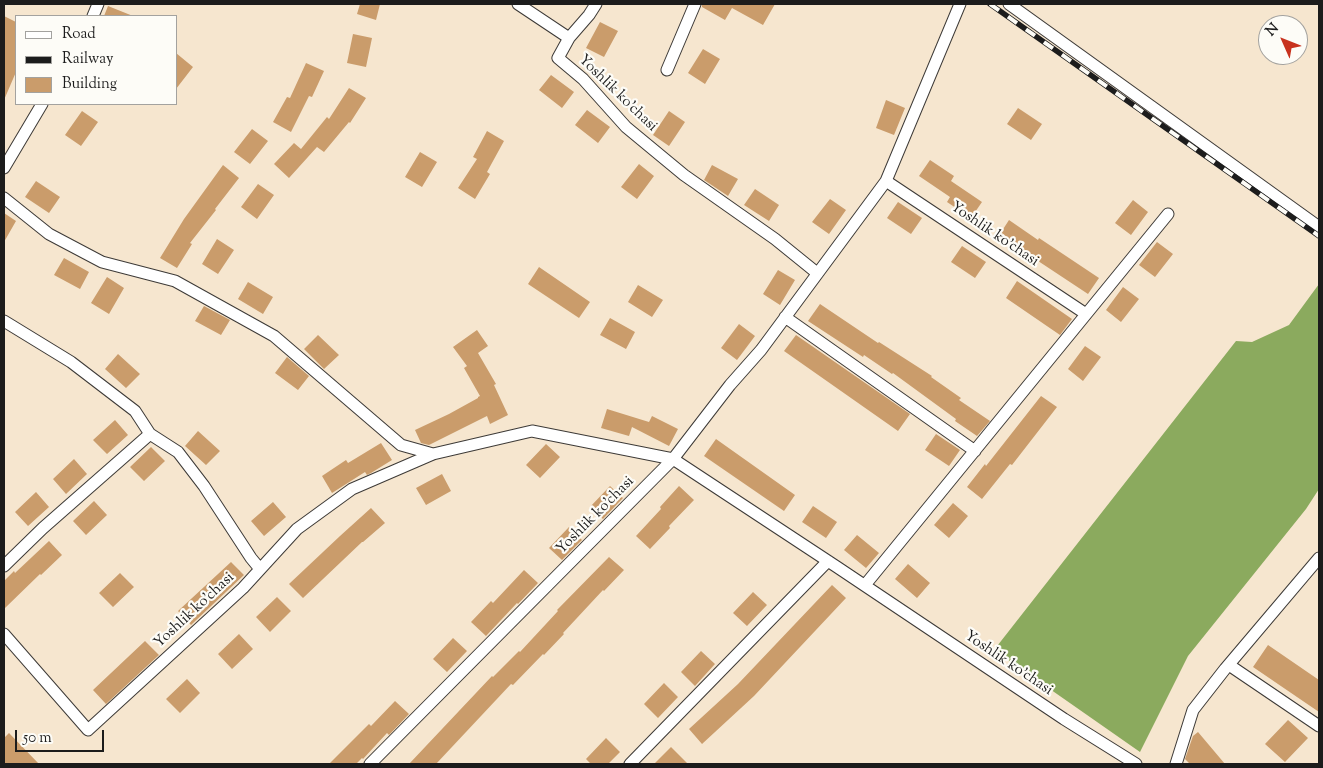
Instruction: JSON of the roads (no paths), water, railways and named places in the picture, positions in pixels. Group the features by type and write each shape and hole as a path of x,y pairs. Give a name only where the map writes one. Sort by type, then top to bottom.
{"street":[{"name":"Yoshlik ko'chasi","path":"518,4 569,38"},
{"name":"Yoshlik ko'chasi","path":"596,4 569,38 558,58 583,79 626,127 684,175 775,239 817,273"},
{"path":"668,70 695,4"},
{"name":"Yoshlik ko'chasi","path":"370,764 673,459 730,385 761,350 886,181 960,4"},
{"path":"1009,4 1319,227"},
{"path":"4,168 41,105"},
{"name":"Yoshlik ko'chasi","path":"886,181 1086,314"},
{"name":"Yoshlik ko'chasi","path":"4,198 49,234 102,262 175,281 274,336 401,445 432,454"},
{"path":"865,585 1168,214"},
{"path":"785,317 975,451"},
{"path":"4,321 71,362 135,411 150,434 178,452 204,486 260,569"},
{"name":"Yoshlik ko'chasi","path":"4,634 88,730 243,588 297,529 352,489 432,454 532,431 673,459 1064,719 1136,764"},
{"path":"4,566 43,528 150,434"},
{"path":"1176,764 1193,710 1319,558"},
{"path":"630,764 828,561"},
{"path":"1229,665 1319,726"}],"railway":[{"path":"990,4 1319,236"}]}
